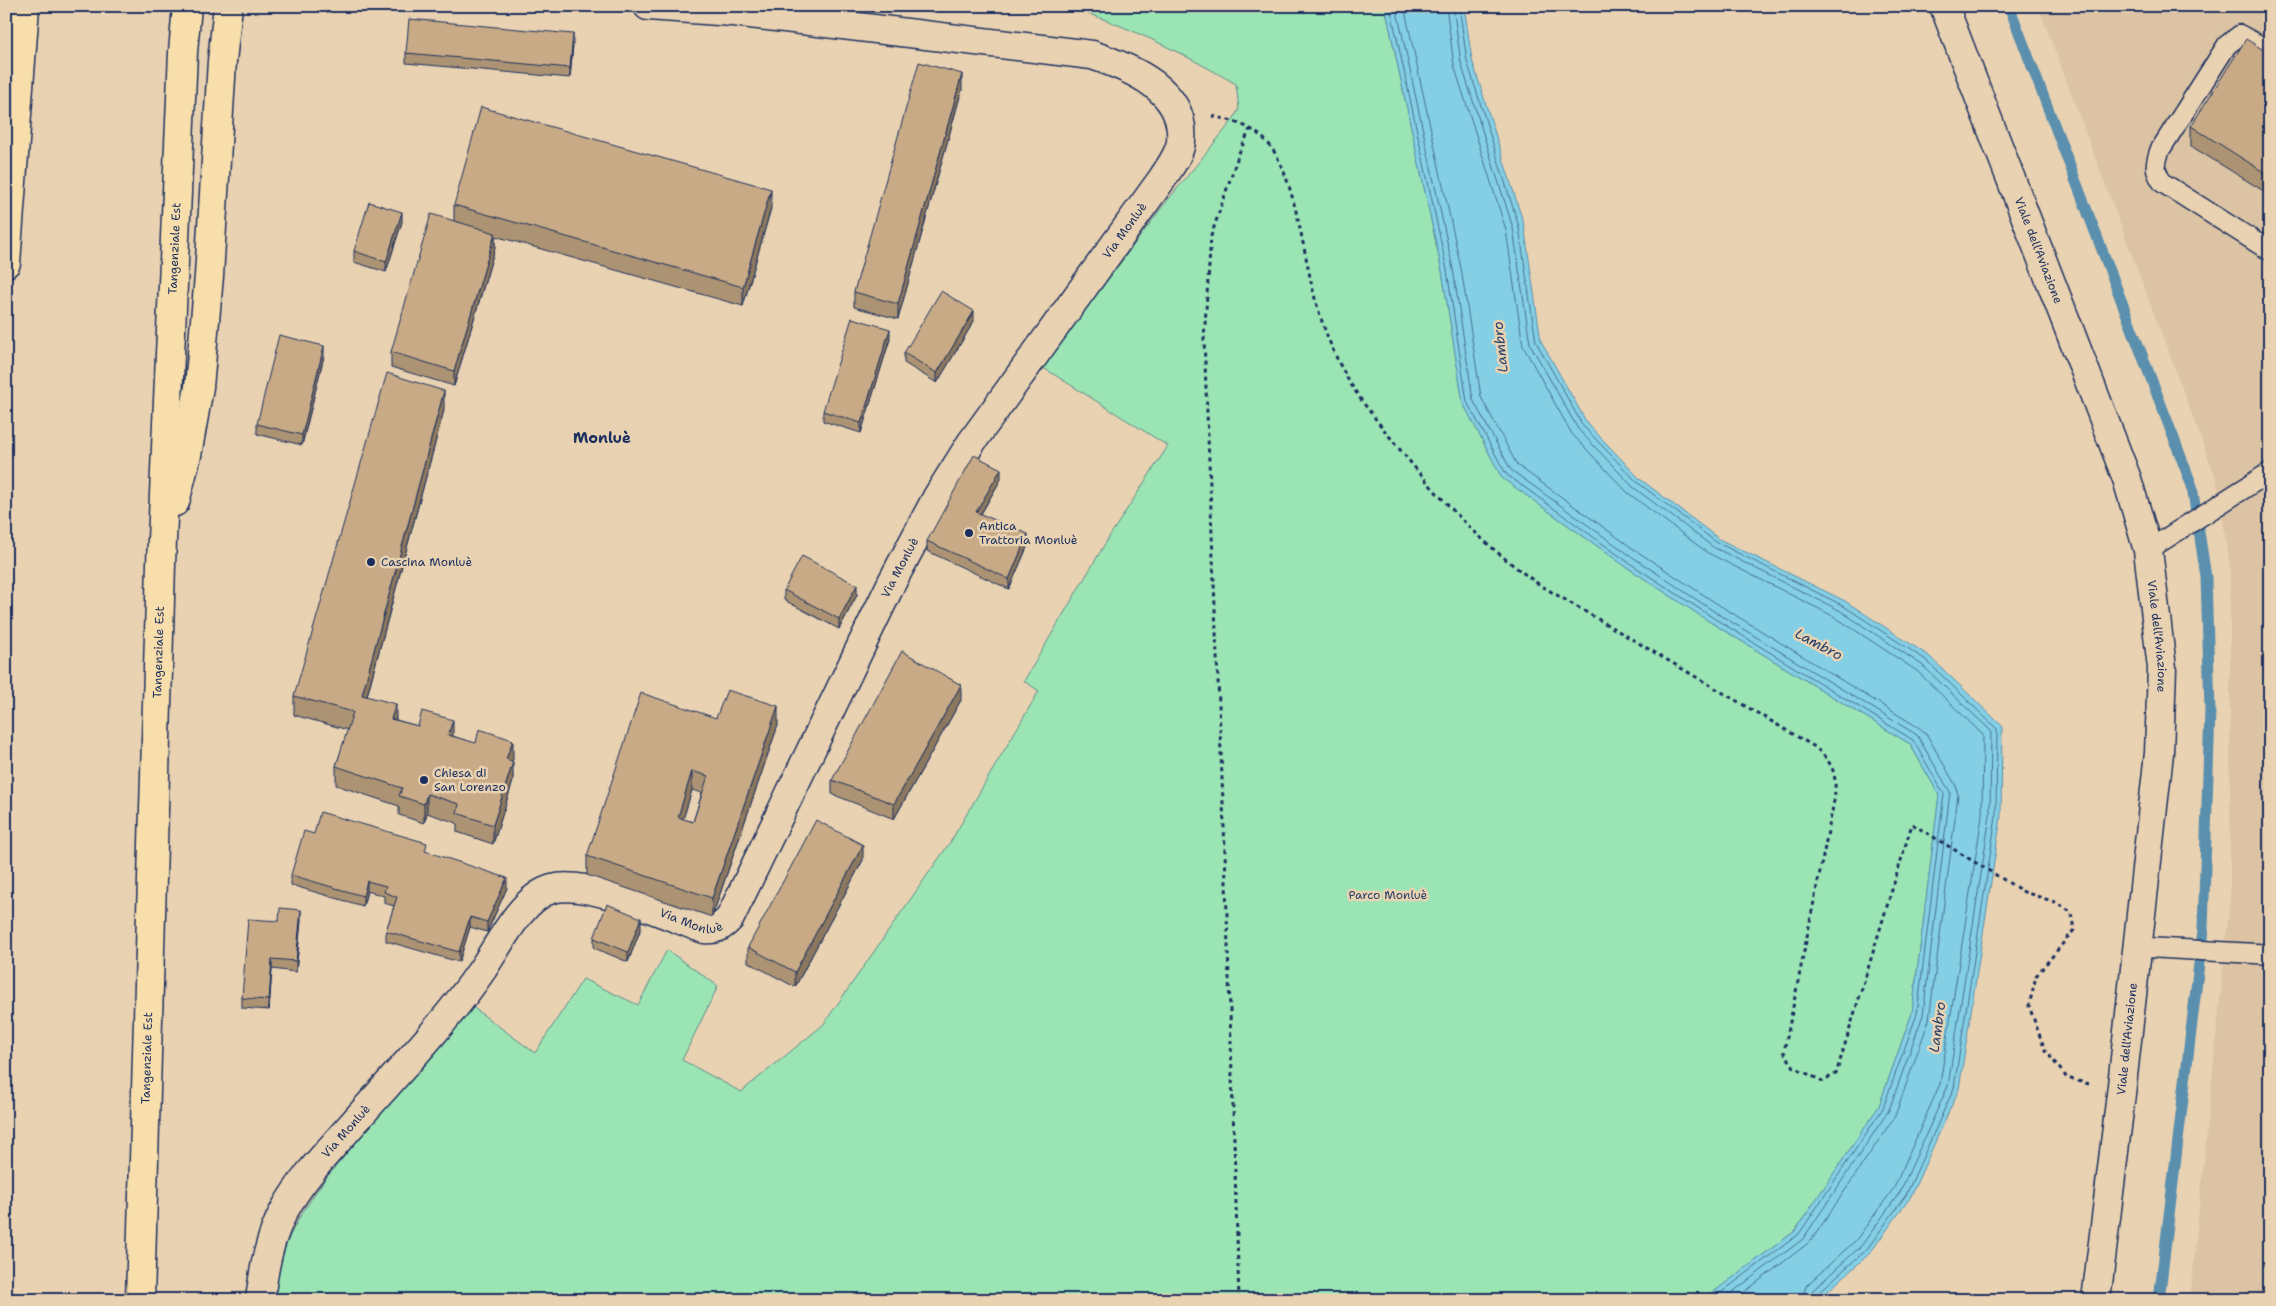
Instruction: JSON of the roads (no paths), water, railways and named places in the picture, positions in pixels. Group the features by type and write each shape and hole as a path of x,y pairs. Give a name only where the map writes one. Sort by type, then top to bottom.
{"highway":[{"path":"6,263 25,6"},
{"name":"Tangenziale Est","path":"140,1300 161,564 186,6"},
{"path":"161,564 187,455 199,387 209,276 222,61 228,6"}],"street":[{"name":"Via Monluè","path":"260,1300 264,1263 273,1237 284,1210 305,1178 447,1015 474,981 524,908 535,898 552,889 572,887 610,895 704,929 714,930 724,926 730,918 892,582 937,497 971,443 1162,179 1174,160 1181,142 1180,122 1172,102 1154,84 1125,66 1092,55 733,12 648,6"},
{"name":"Viale dell'Aviazione","path":"1944,6 2127,479 2148,550 2162,668 2159,753 2096,1300"}],"lane":[{"path":"2270,51 2240,35 2226,45 2160,150 2156,163 2156,173 2163,183 2270,251"},
{"path":"2148,550 2270,472"},
{"path":"2138,947 2264,954"}],"water":[{"name":"Lambro","path":"1385,6 1464,6 1472,60 1524,225 1541,341 1587,423 1640,479 1719,539 1845,601 1929,656 2002,726 2001,817 1959,1089 1910,1198 1870,1253 1818,1300 1703,1300 1795,1231 1879,1106 1912,1013 1939,795 1910,744 1710,622 1625,566 1502,478 1463,403 1442,271"}],"waterway":[{"path":"2009,6 2192,486 2206,577 2210,710 2203,930 2159,1300"}],"place":[{"name":"Antica Trattoria Monluè","path":"969,533"},
{"name":"Cascina Monluè","path":"371,562"},
{"name":"Chiesa di San Lorenzo","path":"424,780"}],"district":[{"name":"Monluè","path":"602,438"}],"park label":[{"name":"Parco Monluè","path":"1388,895"}]}
